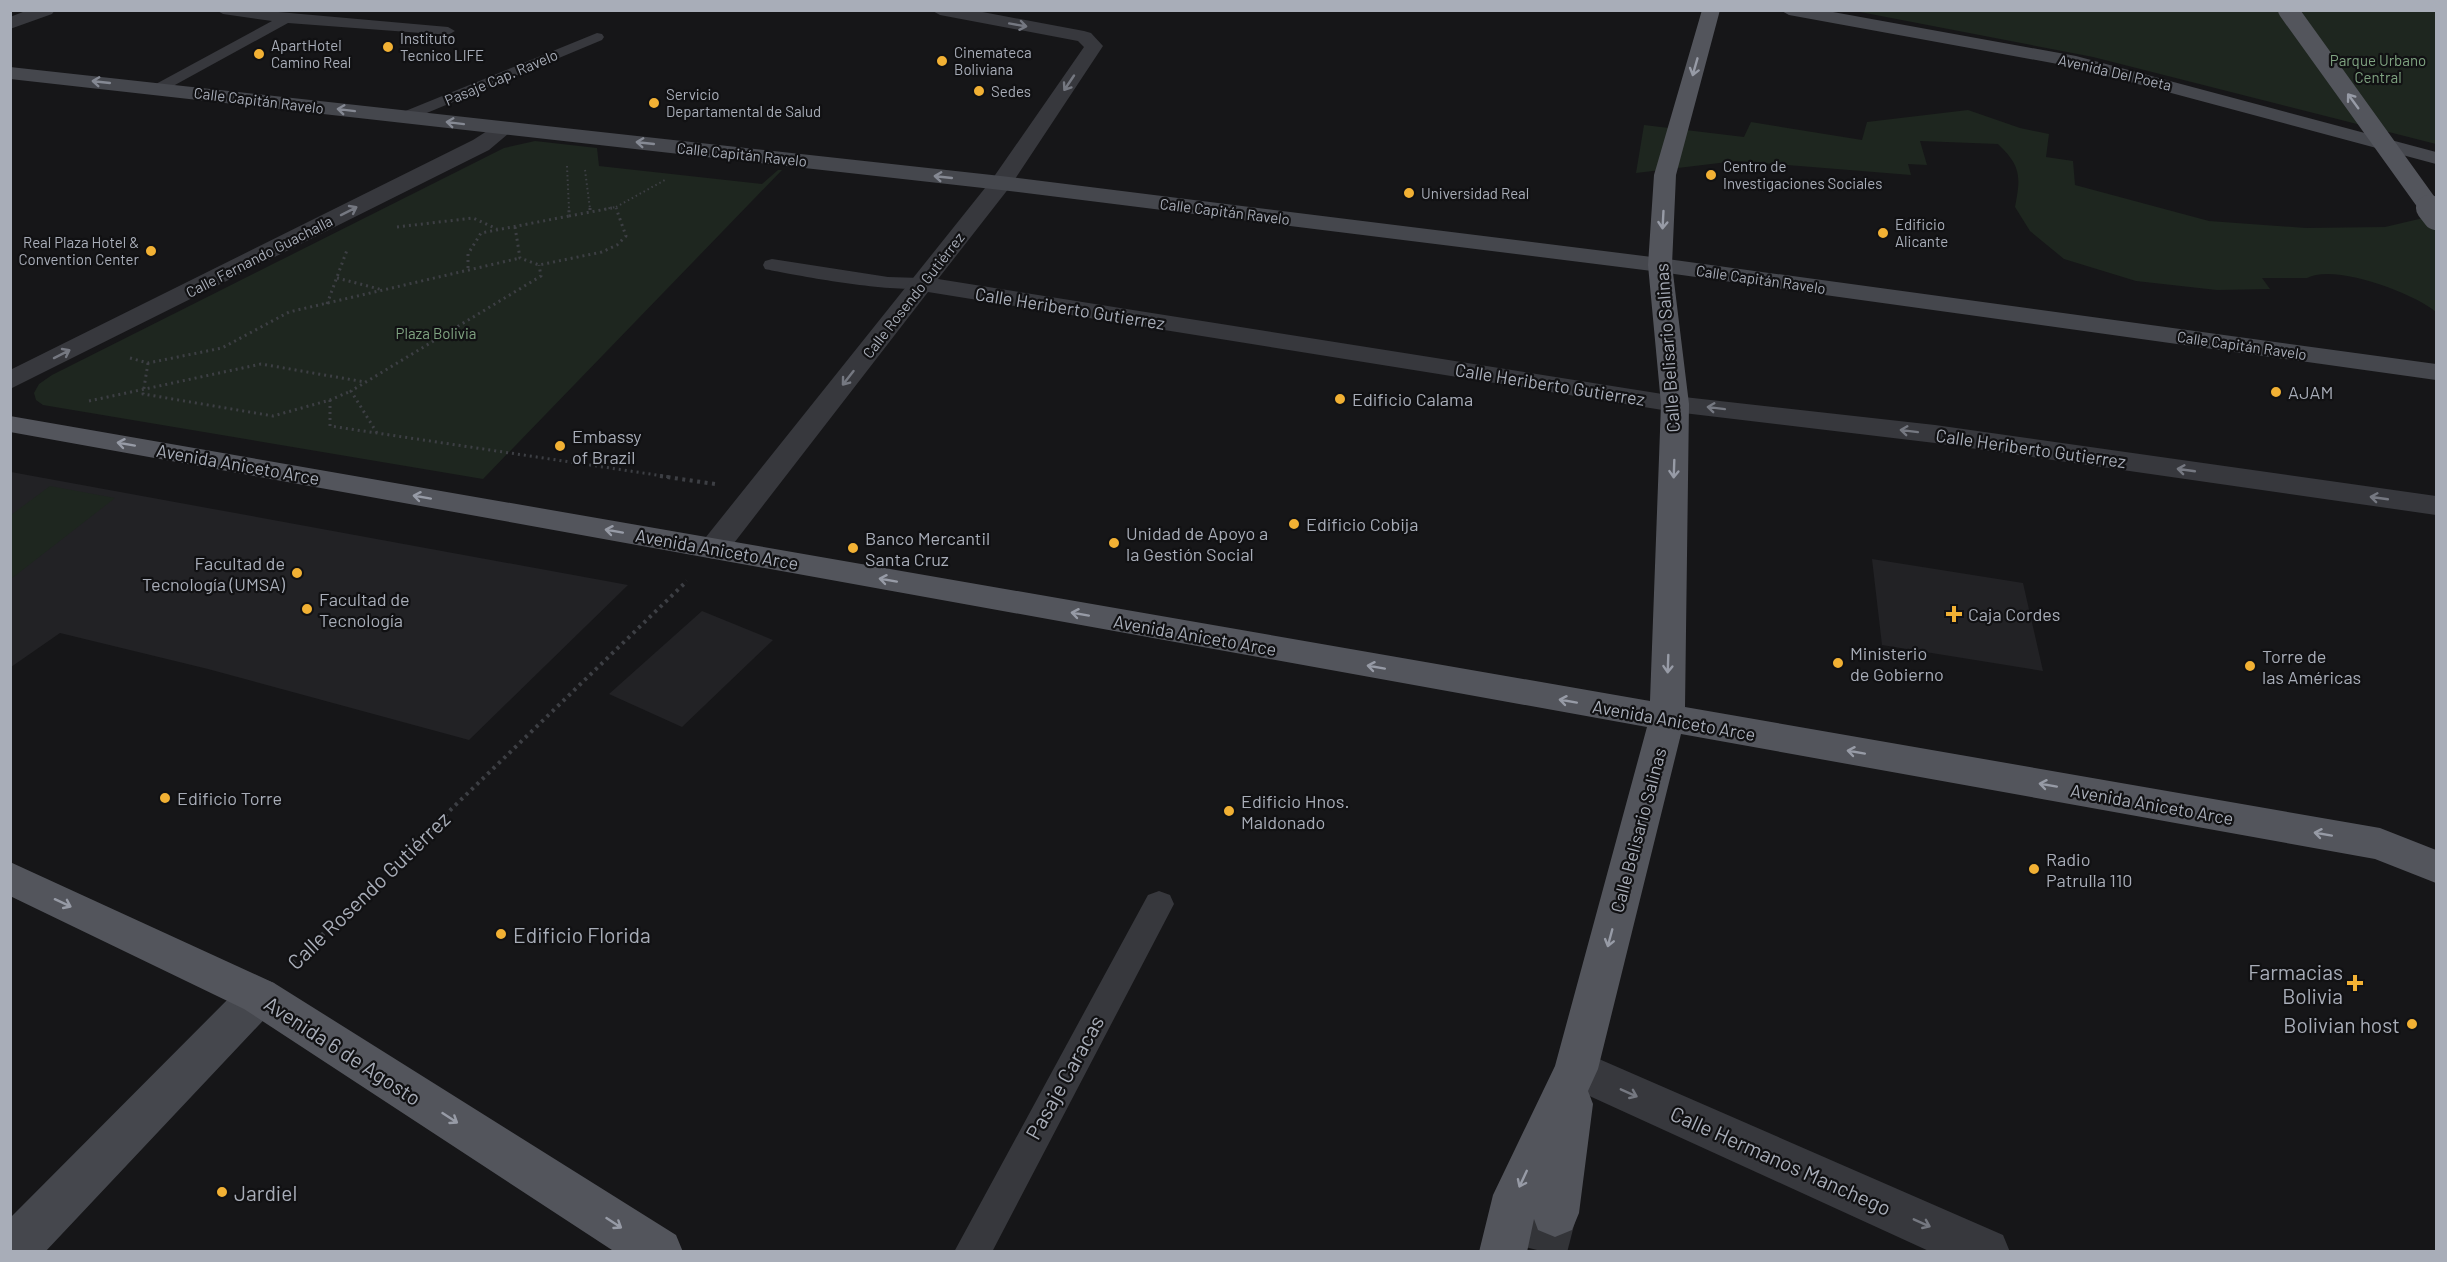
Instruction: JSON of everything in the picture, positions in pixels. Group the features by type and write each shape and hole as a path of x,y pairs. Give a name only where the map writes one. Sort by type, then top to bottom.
{"main road":[{"name":"Calle Belisario Salinas","path":"1503,1251 1516,1195 1576,1069 1667,719 1675,404 1660,265 1665,175 1711,10"},
{"path":"2288,10 2436,217"},
{"name":"Avenida Aniceto Arce","path":"10,424 2380,844 2436,867"},
{"name":"Avenida Aniceto Arce","path":"2380,844 2436,840"},
{"name":"Avenida 6 de Agosto","path":"10,878 259,996 659,1251"},
{"path":"1555,1213 1576,1069"}],"street":[{"path":"10,24 46,10"},
{"name":"Calle Rosendo Gutiérrez","path":"713,549 1001,183 1094,46 1084,37 940,10"},
{"name":"Avenida Del Poeta","path":"1789,10 2076,62 2436,158"},
{"name":"Calle Capitán Ravelo","path":"10,73 1001,183 1660,265 2436,372"},
{"name":"Calle Fernando Guachalla","path":"10,381 481,145 505,128"},
{"name":"Calle Heriberto Gutierrez","path":"921,284 1675,404 1935,434 2436,506"},
{"path":"11,1251 259,996"},
{"name":"Calle Hermanos Manchego","path":"1576,1069 1986,1251"}],"lane":[{"path":"223,10 286,19 448,31"},
{"path":"159,88 286,19"},
{"path":"557,37 572,47"},
{"name":"Pasaje Cap. Ravelo","path":"404,117 597,37"},
{"name":"Calle Heriberto Gutierrez","path":"772,265 888,283 921,284"},
{"name":"Pasaje Caracas","path":"972,1251 1159,904"}],"path":[{"path":"566,159 569,216"},
{"path":"567,168 587,170 590,212"},
{"path":"468,268 468,254 481,233 616,207 673,175"},
{"path":"129,358 148,363 222,348 289,312 468,268 520,258 539,265 602,252 617,245 626,236 616,207"},
{"path":"390,227 473,218 499,230"},
{"path":"515,227 520,258"},
{"path":"327,304 348,247"},
{"path":"148,363 143,394 273,416 330,400 351,391 541,276 539,265"},
{"path":"337,278 383,290"},
{"path":"90,401 261,364 366,382"},
{"path":"351,391 377,433"},
{"path":"330,400 330,426 721,485"},
{"name":"Calle Rosendo Gutiérrez","path":"259,996 681,588"}],"shaded area":[{"name":"Facultad de Tecnología","path":"11,472 628,585 469,740 208,669 60,633 11,667"},
{"name":"Caja Cordes","path":"1872,559 2023,583 2043,671 1882,645"},
{"path":"702,611 773,640 682,727 609,694"}],"green space":[{"name":"Parque Urbano Central","path":"1855,11 2436,11 2436,144 2093,57"},
{"path":"1968,110 2020,128 2049,134 2046,157 2073,161 2075,185 2209,221 2306,228 2385,227 2436,215 2436,312 2425,304 2393,289 2354,277 2335,274 2319,274 2307,278 2262,278 2270,289 2217,290 2136,281 2064,259 2030,231 2015,207 2018,187 2017,172 2011,159 1998,144 1920,141 1927,165 1908,164 1911,175 1736,161 1636,173 1644,125 1744,137 1751,122 1862,140 1867,122"},
{"name":"Plaza Bolivia","path":"535,141 597,148 599,166 762,184 778,170 782,170 483,479 43,405 36,400 34,393 39,384 52,375 504,148"},
{"path":"50,486 115,498 11,579 11,515"}],"tunnel":[{"path":"1545,1252 1555,1213"}],"place":[{"name":"Instituto Tecnico LIFE","path":"388,47"},
{"name":"ApartHotel Camino Real","path":"259,54"},
{"name":"Cinemateca Boliviana","path":"942,61"},
{"name":"Sedes","path":"979,91"},
{"name":"Servicio Departamental de Salud","path":"654,103"},
{"name":"Centro de Investigaciones Sociales","path":"1711,175"},
{"name":"Universidad Real","path":"1409,193"},
{"name":"Edificio Alicante","path":"1883,233"},
{"name":"Real Plaza Hotel & Convention Center","path":"151,251"},
{"name":"AJAM","path":"2276,392"},
{"name":"Edificio Calama","path":"1340,399"},
{"name":"Embassy of Brazil","path":"560,446"},
{"name":"Edificio Cobija","path":"1294,524"},
{"name":"Unidad de Apoyo a la Gestión Social","path":"1114,543"},
{"name":"Banco Mercantil Santa Cruz","path":"853,548"},
{"name":"Facultad de Tecnología (UMSA)","path":"297,573"},
{"name":"Facultad de Tecnología","path":"307,609"},
{"name":"Caja Cordes","path":"1954,614"},
{"name":"Ministerio de Gobierno","path":"1838,663"},
{"name":"Torre de las Américas","path":"2250,666"},
{"name":"Edificio Torre","path":"165,798"},
{"name":"Edificio Hnos. Maldonado","path":"1229,811"},
{"name":"Radio Patrulla 110","path":"2034,869"},
{"name":"Edificio Florida","path":"501,934"},
{"name":"Farmacias Bolivia","path":"2355,983"},
{"name":"Bolivian host","path":"2412,1024"},
{"name":"Jardiel","path":"222,1192"}]}
